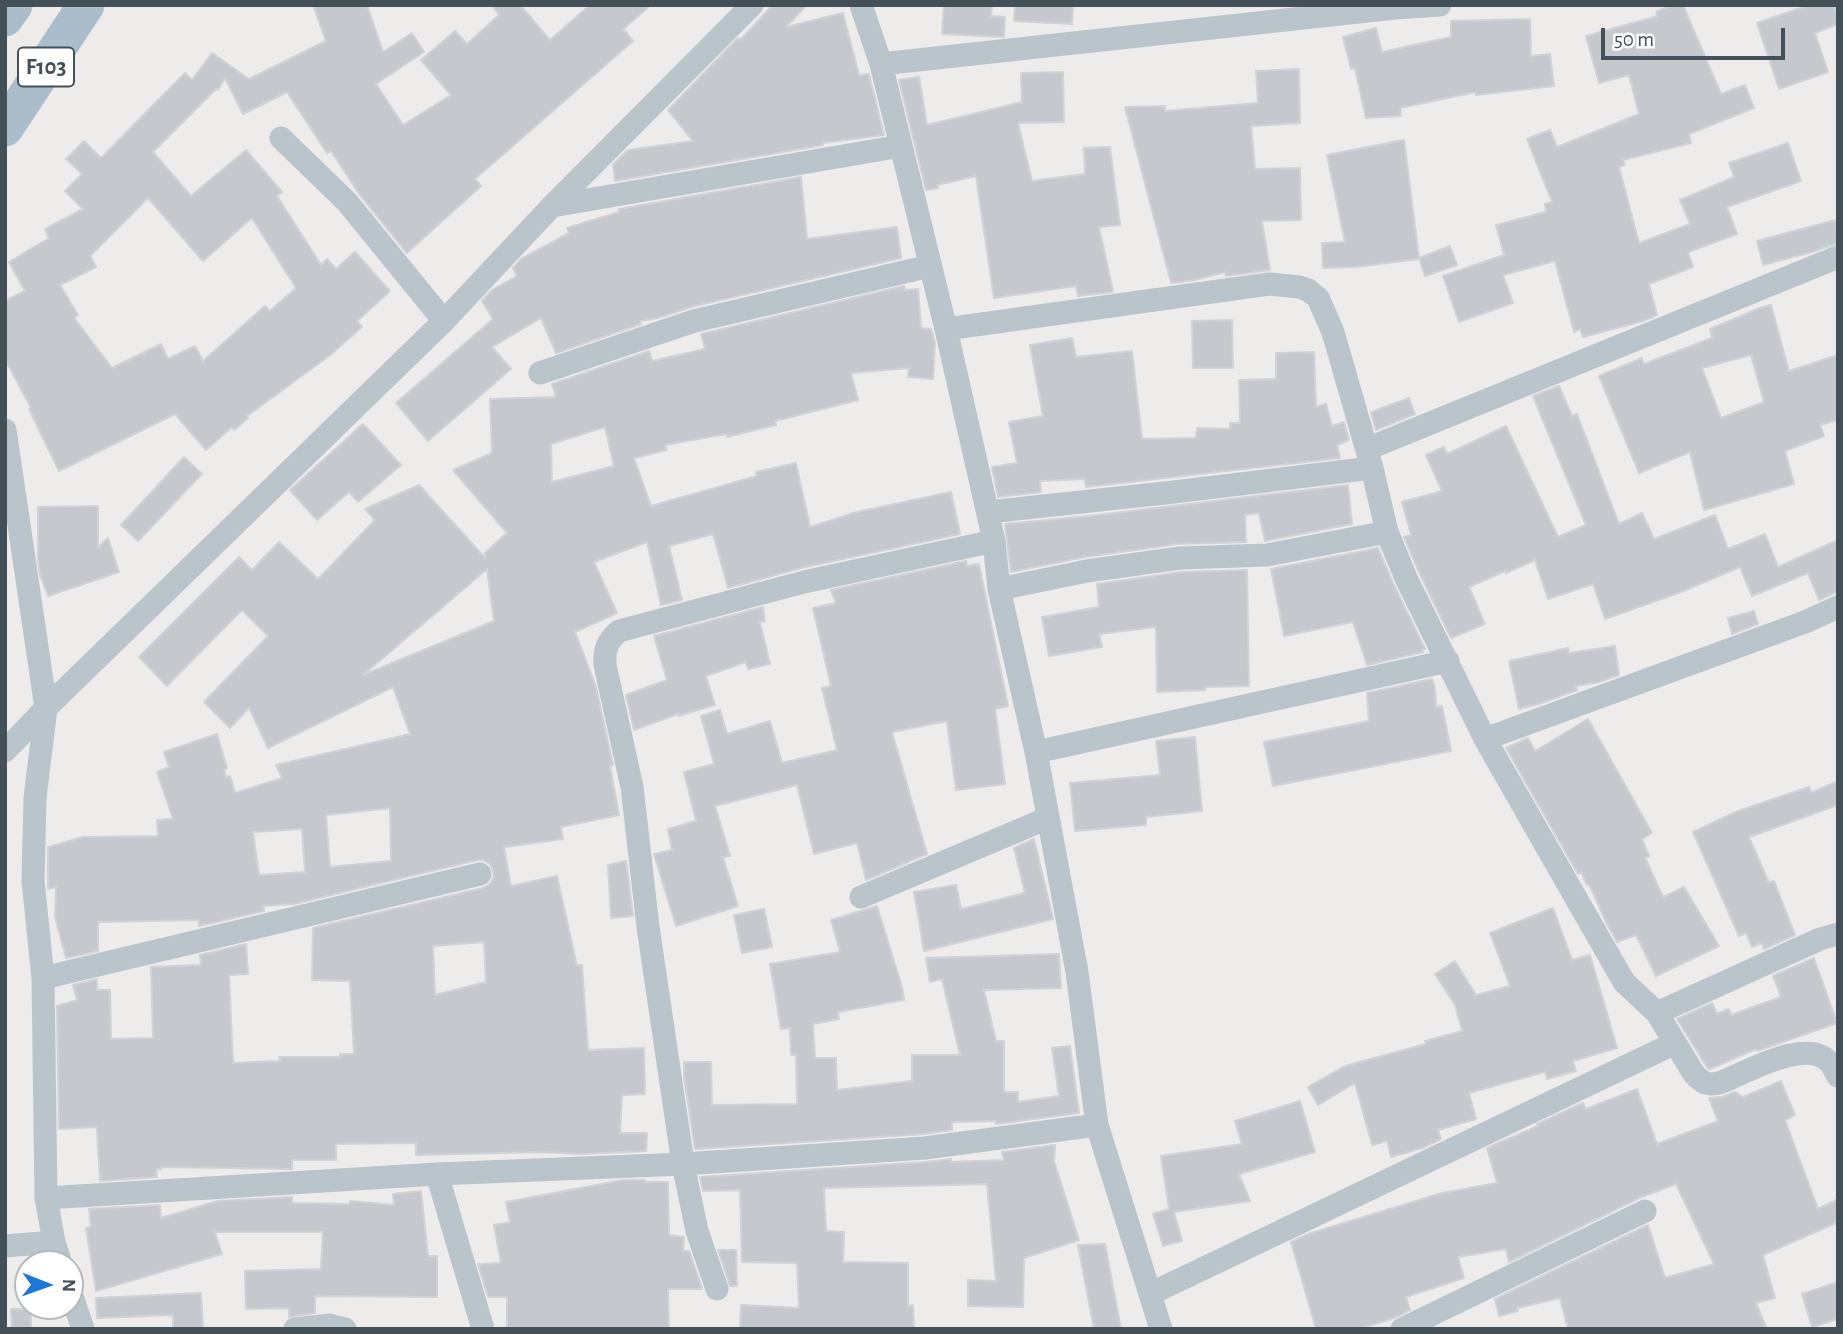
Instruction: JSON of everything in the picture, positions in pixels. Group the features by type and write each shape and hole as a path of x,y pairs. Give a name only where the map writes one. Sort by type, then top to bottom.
{"main road":[{"name":"F103","path":"5,18 14,5"},
{"name":"F103","path":"5,128 86,5"}],"street":[{"path":"5,751 444,321 552,206 752,5"},
{"path":"861,5 881,64 988,512 999,589 1036,752 1077,972 1097,1125 1161,1329"},
{"path":"881,64 1440,5"},
{"path":"281,138 347,202 444,321"},
{"path":"552,206 901,146"},
{"path":"988,512 1161,494 1370,458 1838,257"},
{"path":"540,373 694,321 930,266"},
{"path":"946,329 1269,284 1299,287 1318,298 1333,332 1370,458 1387,532 1406,578 1485,739 1624,982 1657,1013 1694,1074 1706,1084 1722,1082 1797,1053 1823,1057 1830,1062 1838,1076"},
{"path":"5,430 46,708 35,798 33,881 43,978 46,1198 57,1250"},
{"path":"999,589 1087,571 1180,558 1267,555 1387,532"},
{"path":"717,1289 697,1231 683,1164 648,927 632,787 605,665 607,642 619,631 804,582 994,541"},
{"path":"1485,739 1805,622 1838,607"},
{"path":"1036,752 1448,661"},
{"path":"860,897 1048,818"},
{"path":"43,978 480,874"},
{"path":"1657,1013 1820,939 1838,934"},
{"path":"1150,1294 1675,1042"},
{"path":"46,1198 437,1174 683,1164 925,1148 1097,1125"},
{"path":"437,1174 483,1329"},
{"path":"1402,1329 1645,1211"},
{"path":"5,1246 35,1250"},
{"path":"295,1329 330,1325 345,1329"}],"building":[{"path":"313,5 367,5 383,52 412,33 424,52 376,84 403,125 451,95 421,60 455,31 467,44 499,15 492,5 520,5 550,40 590,5 651,5 623,29 633,41 475,179 481,186 407,253 360,195 331,151 327,153 287,92 243,114 225,78 218,90 216,89 153,152 191,196 246,150 282,192 277,196 321,265 327,259 336,269 355,252 390,291 357,321 362,327 329,356 247,416 234,430 232,427 206,450 175,414 59,471 29,409 31,408 5,359 5,301 25,291 9,262 49,238 45,229 83,209 65,191 82,174 66,159 84,141 101,158 185,73 192,80 212,53 249,79 326,41","holes":["148,198 203,261 252,218 296,288 270,311 265,306 203,361 195,346 168,359 161,344 112,368 74,318 78,315 60,285 96,267 90,256"]},
{"path":"773,5 807,5 786,27 843,13 859,75 869,74 884,135 822,143 823,145 615,181 613,164 628,150 693,141 668,110"},
{"path":"944,5 992,5 991,16 1005,17 1004,37 942,34"},
{"path":"1015,5 1073,5 1072,24 1014,21"},
{"path":"1673,5 1683,5 1721,94 1745,85 1754,108 1689,134 1691,143 1623,160 1625,165 1619,167 1639,243 1690,224 1680,200 1734,177 1729,163 1788,143 1801,181 1727,207 1737,234 1688,252 1693,267 1649,284 1657,315 1643,321 1583,337 1580,329 1574,332 1555,261 1503,275 1513,303 1459,322 1443,276 1504,255 1496,225 1546,212 1545,204 1552,202 1527,139 1550,130 1557,147 1639,114 1629,75 1599,83 1586,36 1658,16 1656,12"},
{"path":"1809,5 1834,5 1838,14 1838,24 1815,33 1828,72 1779,89 1757,23"},
{"path":"1530,19 1531,56 1550,54 1554,86 1476,95 1476,92 1400,108 1401,116 1366,118 1355,68 1351,69 1343,37 1376,28 1382,52 1451,37 1451,21"},
{"path":"1299,69 1300,123 1251,126 1255,169 1300,168 1301,220 1262,221 1270,270 1226,276 1225,272 1171,283 1125,107 1165,106 1165,111 1258,103 1256,71"},
{"path":"1063,72 1064,122 1018,123 1032,181 1085,174 1084,148 1110,147 1120,225 1099,227 1113,292 1078,296 1076,286 994,298 976,176 926,190 899,80 919,77 927,125 1022,102 1021,73"},
{"path":"1404,140 1419,259 1323,268 1322,243 1345,242 1327,155"},
{"path":"801,177 807,239 897,227 901,258 640,321 641,324 556,353 541,318 492,347 511,369 428,441 396,403 493,319 482,301 492,290 517,276 513,268 521,259 569,233 567,228 619,212 619,209"},
{"path":"1835,220 1838,243 1763,265 1757,241"},
{"path":"1450,246 1457,265 1425,276 1419,258"},
{"path":"904,286 905,290 918,289 921,328 931,329 935,342 933,379 908,377 909,368 851,373 858,400 775,421 776,425 727,437 726,434 665,445 667,450 634,458 651,506 757,476 756,472 796,463 810,527 857,512 951,492 960,534 801,568 728,588 713,534 669,546 682,600 661,605 647,542 594,562 617,613 575,632 596,687 613,765 610,766 619,815 561,827 563,839 504,847 511,886 557,876 577,966 582,965 588,1050 644,1048 645,1094 622,1095 620,1133 647,1133 646,1151 416,1155 416,1143 336,1144 336,1160 292,1160 292,1169 161,1167 156,1169 157,1177 100,1181 97,1127 59,1129 57,1006 77,1000 73,985 97,979 97,990 110,990 111,1039 153,1038 151,967 201,965 200,955 246,944 248,974 229,975 233,1063 280,1061 279,1057 340,1057 340,1054 354,1054 350,981 312,980 313,928 483,888 490,884 494,877 490,864 477,860 294,904 263,906 264,911 199,926 199,920 98,922 98,951 66,958 55,917 56,887 48,889 48,847 83,837 158,836 157,820 173,819 157,772 169,767 164,752 217,734 227,768 224,770 226,777 230,776 235,793 282,778 276,765 410,734 393,687 268,748 249,708 230,728 204,702 268,636 242,610 167,686 139,657 239,557 252,570 279,542 318,579 375,520 365,509 419,485 486,559 485,553 507,533 453,470 492,453 490,399 556,397 552,384 649,351 652,361 705,349 701,334","holes":["605,427 614,466 552,482 551,444","487,569 494,621 363,675","390,808 391,861 330,867 326,815","302,829 305,872 259,875 253,832","484,942 486,982 435,995 433,946"]},
{"path":"1771,305 1789,371 1838,355 1838,420 1820,425 1824,436 1785,451 1794,484 1704,510 1690,452 1639,473 1599,376 1642,358 1644,364 1712,338 1710,329","holes":["1751,355 1764,402 1721,418 1702,368"]},
{"path":"1232,320 1233,368 1193,368 1192,321"},
{"path":"1072,338 1076,357 1132,351 1142,439 1196,438 1197,428 1230,429 1230,423 1240,423 1239,380 1276,379 1276,353 1314,352 1316,407 1326,404 1332,426 1344,422 1349,440 1337,445 1340,458 1086,487 1085,479 1040,481 1041,492 998,497 992,467 1017,463 1009,422 1043,416 1030,345"},
{"path":"1559,386 1572,416 1577,414 1619,524 1642,513 1654,539 1715,515 1728,549 1765,534 1778,567 1838,540 1838,591 1819,600 1808,573 1752,596 1740,567 1681,592 1605,619 1593,584 1548,599 1535,560 1469,587 1485,624 1451,638 1404,537 1411,535 1402,502 1442,491 1426,455 1444,447 1447,454 1506,426 1558,537 1586,525 1533,396"},
{"path":"1409,398 1415,414 1376,430 1371,412"},
{"path":"363,424 401,465 358,502 349,492 317,520 290,490"},
{"path":"184,457 202,474 138,541 121,525"},
{"path":"1348,485 1352,524 1265,541 1259,513 1245,515 1246,542 1178,544 1085,557 1011,572 1005,524"},
{"path":"98,506 98,548 108,538 119,572 48,596 38,561 38,507"},
{"path":"1378,548 1425,649 1423,652 1367,665 1353,622 1284,636 1271,569"},
{"path":"966,561 967,566 979,564 1008,706 995,709 1005,784 956,790 947,721 892,732 927,854 866,880 857,843 814,854 797,785 715,806 730,856 723,857 738,906 676,926 654,854 672,850 668,829 696,821 684,772 714,764 701,716 720,710 727,734 770,721 782,763 837,750 822,688 831,686 813,608 836,603 831,590"},
{"path":"1247,570 1249,686 1157,692 1156,627 1099,634 1102,647 1049,656 1042,617 1099,607 1097,584 1181,572"},
{"path":"763,607 765,621 760,622 770,664 748,669 746,662 706,676 715,705 678,714 634,730 626,695 667,680 654,636"},
{"path":"1754,611 1758,624 1732,634 1728,618"},
{"path":"1615,646 1619,675 1576,686 1577,690 1519,709 1509,661 1568,648 1569,653"},
{"path":"1432,679 1436,707 1442,706 1451,751 1273,786 1264,742 1369,721 1367,693"},
{"path":"1588,719 1652,833 1642,839 1649,856 1645,858 1663,897 1684,887 1719,946 1656,976 1636,935 1617,942 1589,884 1587,885 1581,872 1578,874 1506,748 1528,738 1535,751"},
{"path":"1195,737 1202,811 1146,817 1146,825 1075,831 1070,783 1160,775 1156,741"},
{"path":"1838,781 1838,805 1749,837 1769,883 1774,881 1795,935 1764,949 1762,943 1752,947 1746,933 1739,936 1693,832 1738,811 1809,787 1811,793"},
{"path":"1034,839 1053,919 924,951 914,892 956,885 961,909 1025,893 1014,848"},
{"path":"626,861 633,916 611,918 608,865"},
{"path":"877,906 904,1000 838,1012 839,1019 813,1024 815,1058 836,1058 837,1090 912,1081 912,1055 960,1055 942,979 930,982 926,958 1059,954 1061,988 984,990 996,1041 1004,1041 1004,1092 1018,1092 1018,1102 1059,1096 1052,1048 1070,1046 1079,1113 996,1124 996,1121 952,1122 952,1130 924,1134 695,1149 684,1062 711,1062 712,1105 797,1104 796,1055 791,1055 790,1028 781,1029 770,964 840,952 831,920"},
{"path":"1553,908 1572,960 1590,955 1617,1048 1573,1061 1576,1071 1547,1079 1545,1072 1469,1093 1476,1119 1438,1130 1441,1139 1391,1157 1387,1141 1372,1145 1355,1083 1318,1105 1308,1087 1345,1066 1426,1044 1425,1041 1462,1031 1455,1005 1435,974 1455,961 1476,995 1510,986 1490,933"},
{"path":"764,909 772,947 742,953 734,915"},
{"path":"1814,958 1837,1023 1757,1051 1756,1049 1710,1069 1707,1067 1677,1019 1712,1003 1717,1014 1729,1009 1731,1015 1781,997 1773,976"},
{"path":"1781,1081 1795,1115 1785,1120 1818,1209 1838,1199 1838,1222 1763,1255 1775,1298 1756,1303 1767,1329 1568,1329 1560,1298 1517,1308 1518,1311 1499,1316 1495,1299 1648,1225 1665,1278 1714,1264 1676,1184 1639,1198 1509,1262 1506,1249 1458,1257 1464,1278 1406,1297 1410,1310 1394,1318 1358,1329 1316,1329 1291,1242 1308,1234 1442,1193 1497,1183 1487,1148 1583,1103 1586,1109 1637,1089 1657,1144 1718,1121 1709,1098 1735,1092 1743,1097"},
{"path":"1300,1101 1315,1152 1239,1174 1250,1201 1174,1212 1182,1241 1163,1246 1153,1214 1169,1209 1161,1156 1242,1144 1235,1121"},
{"path":"1055,1145 1054,1161 1079,1240 1024,1258 1023,1307 968,1306 968,1280 996,1281 987,1184 824,1188 826,1231 844,1232 843,1262 908,1263 908,1306 913,1305 914,1329 740,1329 741,1305 799,1308 797,1263 742,1262 740,1190 703,1191 700,1177 951,1159 951,1162 1004,1160 1002,1152"},
{"path":"623,1180 668,1182 669,1235 684,1237 683,1251 689,1251 702,1288 668,1289 669,1329 507,1329 507,1297 488,1297 478,1264 501,1263 494,1225 510,1222 506,1202"},
{"path":"421,1191 428,1256 437,1256 437,1297 315,1296 315,1313 289,1317 289,1308 246,1309 245,1271 321,1269 323,1232 215,1232 222,1254 96,1291 86,1228 91,1227 89,1209 160,1205 161,1218 218,1201 292,1197 292,1203 350,1204 350,1201 394,1205 393,1194"},
{"path":"1105,1244 1121,1329 1094,1329 1078,1245"},
{"path":"718,1250 736,1250 737,1286 730,1286"},
{"path":"1838,1282 1838,1319 1812,1327 1802,1294"},
{"path":"201,1293 203,1329 173,1329 173,1315 97,1318 96,1298"},
{"path":"11,1309 14,1309 14,1320 31,1320 31,1329 12,1329"}]}
